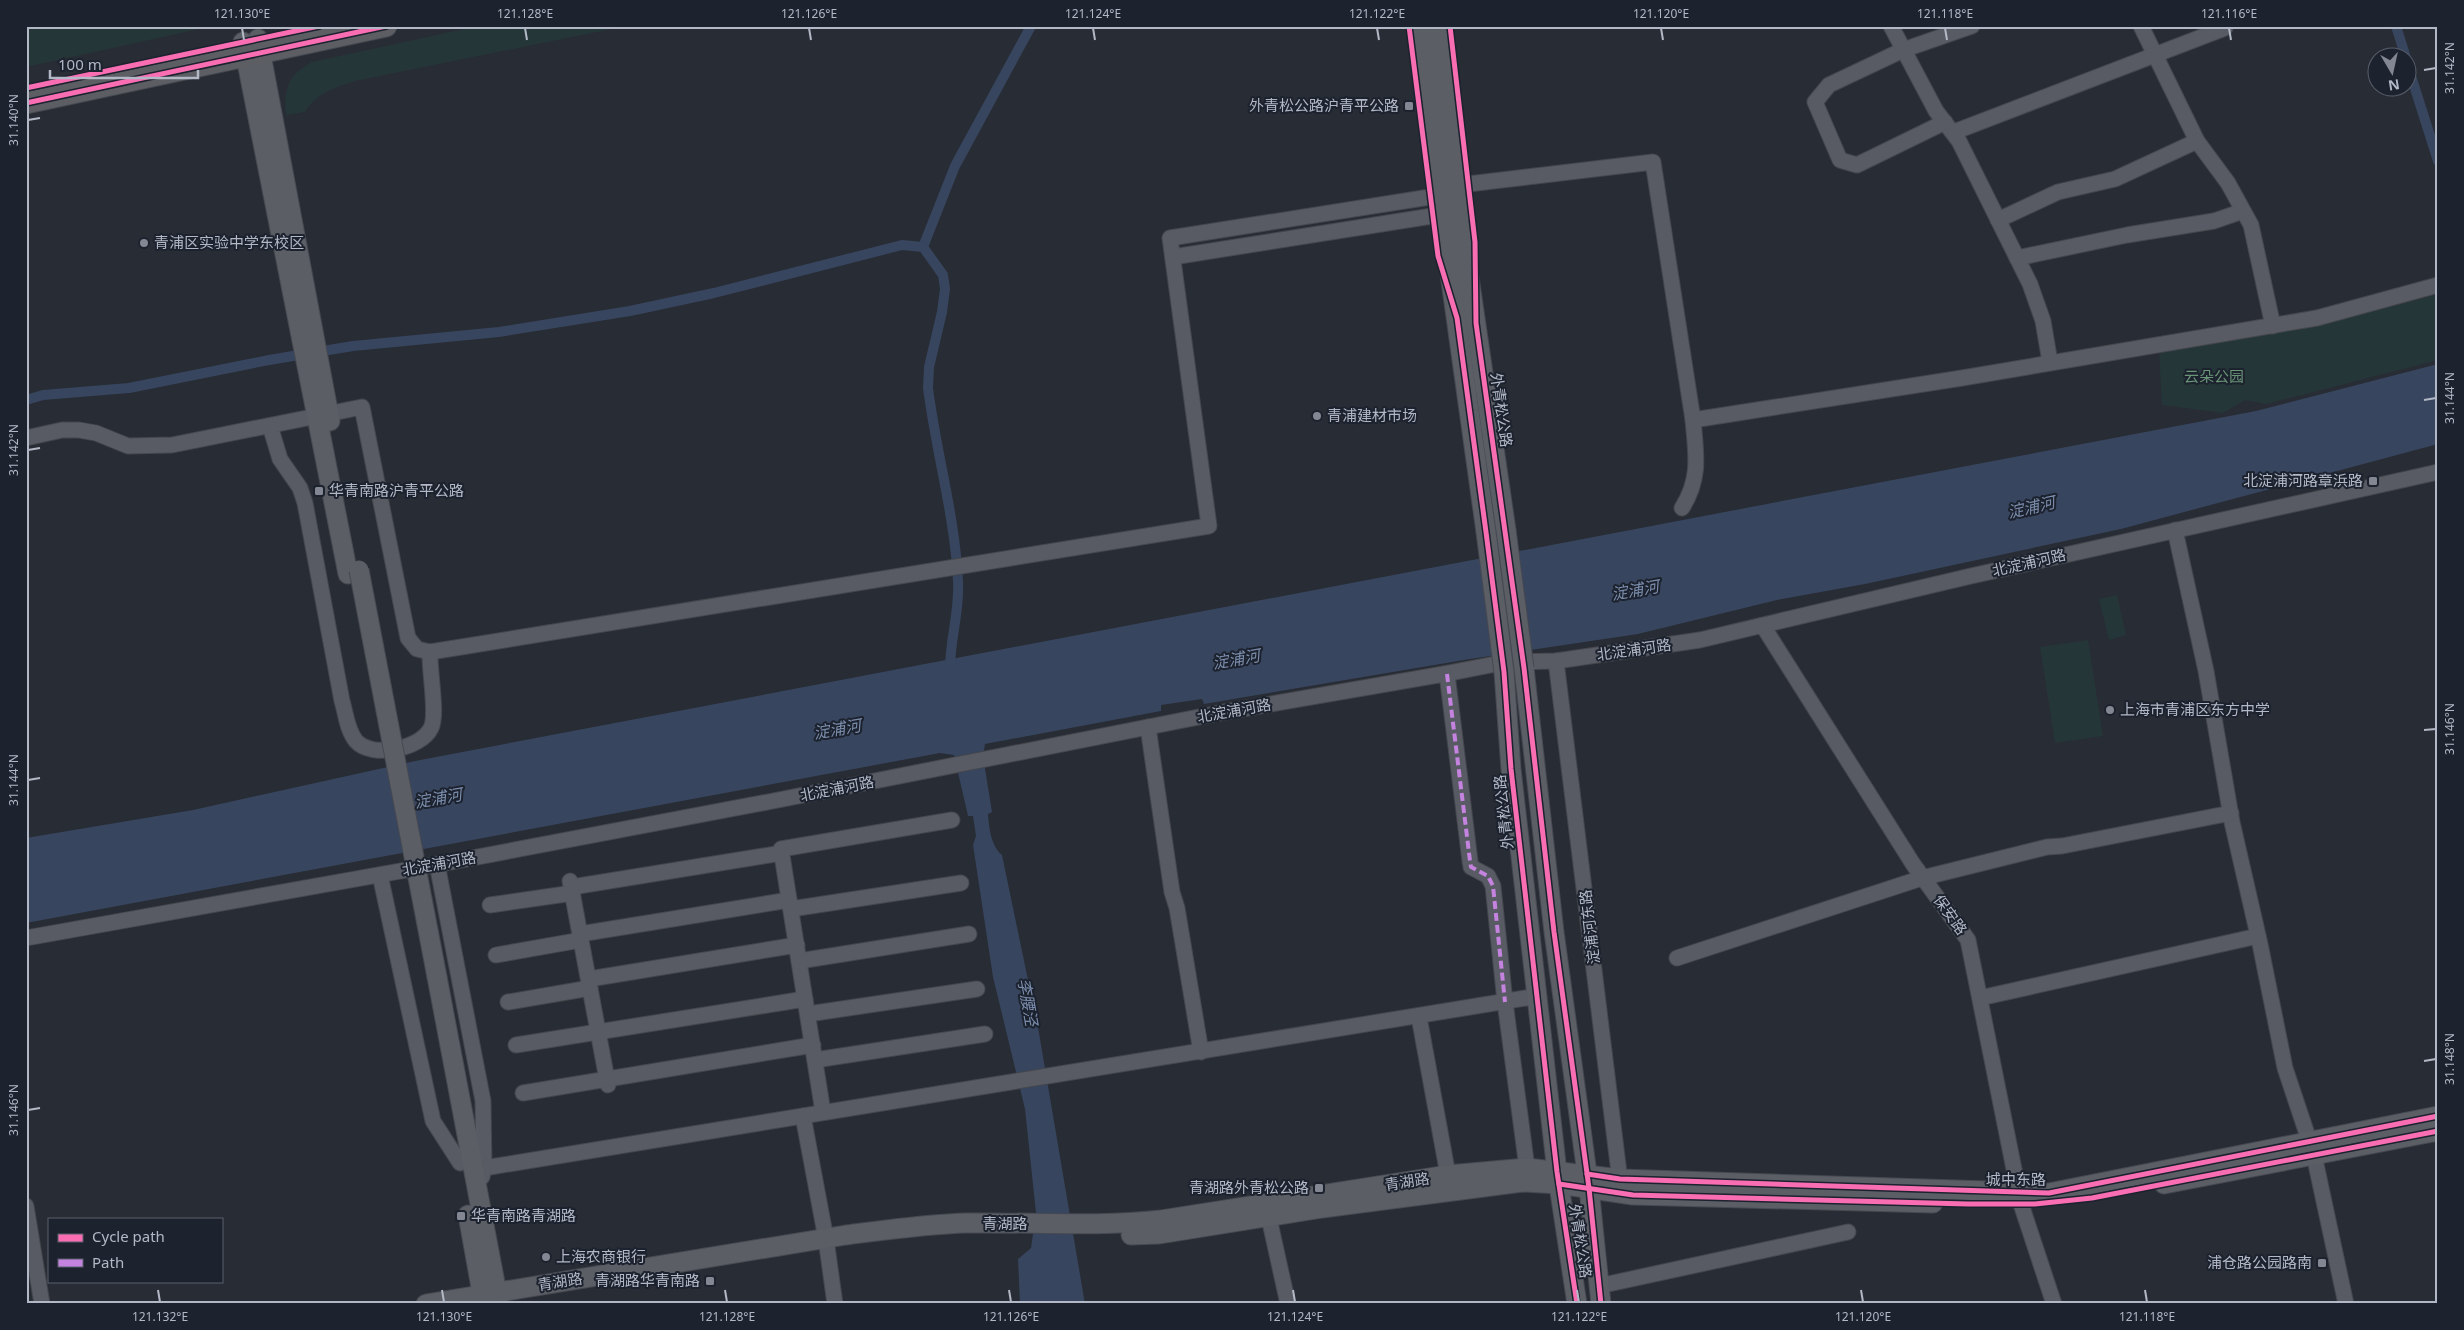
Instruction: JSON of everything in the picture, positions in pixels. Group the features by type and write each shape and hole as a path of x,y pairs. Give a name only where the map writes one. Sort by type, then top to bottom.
{"highway":[{"path":"26,102 252,47 319,26"},
{"path":"26,88 252,47 386,26"}],"main road":[{"path":"1409,26 1431,207 1442,275 1457,318"},
{"name":"外青松公路","path":"1421,26 1432,46 1476,323 1506,530 1524,668 1554,932 1588,1181 1600,1295"},
{"name":"外青松公路","path":"1437,26 1432,46 1457,318 1504,672 1512,769 1558,1178 1577,1304"},
{"path":"1450,26 1476,261 1476,323"},
{"path":"252,47 432,979 465,1124 478,1196 493,1300"},
{"path":"432,979 460,1163 493,1300"},
{"name":"城中东路","path":"1558,1178 1621,1186 2020,1199 2092,1198 2311,1148 2438,1116"},
{"name":"城中东路","path":"2311,1148 2438,1131"},
{"name":"青湖路","path":"1075,1230 1161,1220 1448,1176 1527,1168 1558,1178"},
{"name":"青湖路","path":"426,1304 493,1300 827,1245 1028,1229 1159,1234 1269,1218 1322,1208 1558,1178"}],"street":[{"path":"1892,26 1936,111 1949,127 2017,258 2037,302 2047,339 2050,362"},
{"path":"1972,26 1903,50 1829,85 1815,102 1840,160 1857,165 1949,127 2225,28"},
{"path":"2141,26 2197,141 2228,183 2251,225 2273,326"},
{"path":"1998,220 2058,192 2115,179 2197,141"},
{"path":"1468,184 1654,162 1693,420 1696,478 1691,493 1682,508"},
{"path":"26,438 62,430 79,430 96,433 128,446 172,445 362,407 408,638 417,648 430,652 1209,526 1170,238 1431,207"},
{"path":"1173,257 1431,207"},
{"path":"2017,258 2127,235 2214,221 2243,211"},
{"path":"1693,420 1962,378 2273,326 2317,318 2438,285"},
{"path":"270,426 280,459 300,488 305,503 349,729 356,741 365,748 376,751 396,749 424,738 431,728 434,718 429,673 430,652"},
{"name":"北淀浦河路","path":"26,938 437,864 985,761 1148,727 1506,662 1556,660 1700,640 2175,530 2438,472"},
{"path":"2175,530 2206,671 2230,814 2258,936 2285,1068 2311,1148 2346,1304"},
{"name":"保安路","path":"1763,626 1922,878 1968,940 2020,1199 2054,1304"},
{"name":"淀浦河东路","path":"1556,660 1621,1186"},
{"path":"1447,674 1470,860 1472,867 1488,876 1492,886 1527,1168"},
{"path":"1148,727 1172,892 1177,908 1202,1052"},
{"path":"1677,958 1922,878 2047,847 2062,846 2230,814"},
{"path":"824,1112 781,849 952,820"},
{"path":"490,905 572,887 782,853"},
{"path":"437,864 483,1101 484,1168 478,1196"},
{"path":"380,874 433,1121 460,1163"},
{"path":"496,955 581,937 790,904 961,883"},
{"path":"572,887 608,1082"},
{"path":"799,961 968,934"},
{"path":"1980,998 2258,936"},
{"path":"508,1002 589,983 797,945"},
{"path":"516,1045 598,1032 806,1006 977,989"},
{"path":"484,1168 1419,1017 1538,996"},
{"path":"1419,1017 1448,1176"},
{"path":"815,1060 985,1034"},
{"path":"523,1093 608,1082 813,1045"},
{"path":"803,1116 827,1245 834,1304"},
{"path":"465,1124 478,1137 484,1152"},
{"path":"26,1206 42,1304"},
{"path":"1269,1218 1288,1304"},
{"path":"1600,1295 1848,1232"}],"green space":[{"path":"26,26 213,26 26,67"},
{"path":"478,26 626,26 355,81 320,96 314,100 305,112 286,115 286,97 289,83 298,72 312,62"},
{"name":"云朵公园","path":"2438,294 2438,360 2266,404 2245,400 2223,413 2162,405 2159,351 2318,326"},
{"path":"2117,595 2126,635 2109,640 2099,599"},
{"path":"2088,640 2103,736 2055,743 2040,647"}],"water":[{"path":"2438,364 2438,444 2121,529 1865,584 1777,600 1638,634 1470,659 1204,704 1202,699 1161,705 1161,711 985,744 983,756 992,812 988,814 990,831 995,847 1002,855 1039,1033 1085,1304 1020,1304 1018,1259 1031,1248 1036,1213 1025,1109 993,977 973,845 976,836 973,816 968,816 954,755 940,753 26,923 26,838 193,810 415,761 2256,411"}],"waterway":[{"path":"923,247 955,166 1031,26"},
{"path":"2396,26 2403,48"},
{"path":"2416,92 2438,161"},
{"path":"26,400 43,395 129,388 269,360 353,346 499,332 630,311 714,293 902,245 923,247 943,275 945,289 942,312 929,367 928,388 953,532 958,581 950,673"}],"marked path":[{"path":"1447,674 1471,867 1488,876 1493,886 1505,1002"}],"cycle path":[{"path":"26,88 319,26"},
{"path":"26,103 386,26"},
{"path":"1409,26 1438,256 1457,318 1486,532 1504,672 1511,769 1557,1172 1577,1304"},
{"path":"1450,26 1475,242 1476,323 1524,668 1554,932 1589,1188 1601,1304"},
{"path":"1587,1174 1620,1179 2049,1193 2438,1116"},
{"path":"1559,1184 1633,1195 2035,1204 2092,1198 2438,1131"}],"place":[{"name":"外青松公路沪青平公路","path":"1409,106"},
{"name":"青浦区实验中学东校区","path":"144,243"},
{"name":"青浦建材市场","path":"1317,416"},
{"name":"北淀浦河路章浜路","path":"2373,481"},
{"name":"华青南路沪青平公路","path":"319,491"},
{"name":"上海市青浦区东方中学","path":"2110,710"},
{"name":"青湖路外青松公路","path":"1319,1188"},
{"name":"华青南路青湖路","path":"461,1216"},
{"name":"上海农商银行","path":"546,1257"},
{"name":"浦仓路公园路南","path":"2322,1263"},
{"name":"青湖路华青南路","path":"710,1281"}],"water label":[{"name":"淀浦河","path":"2031,507"},
{"name":"淀浦河","path":"1635,590"},
{"name":"淀浦河","path":"1236,659"},
{"name":"淀浦河","path":"837,729"},
{"name":"淀浦河","path":"438,798"},
{"name":"李腰泾","path":"1028,1002"}]}
